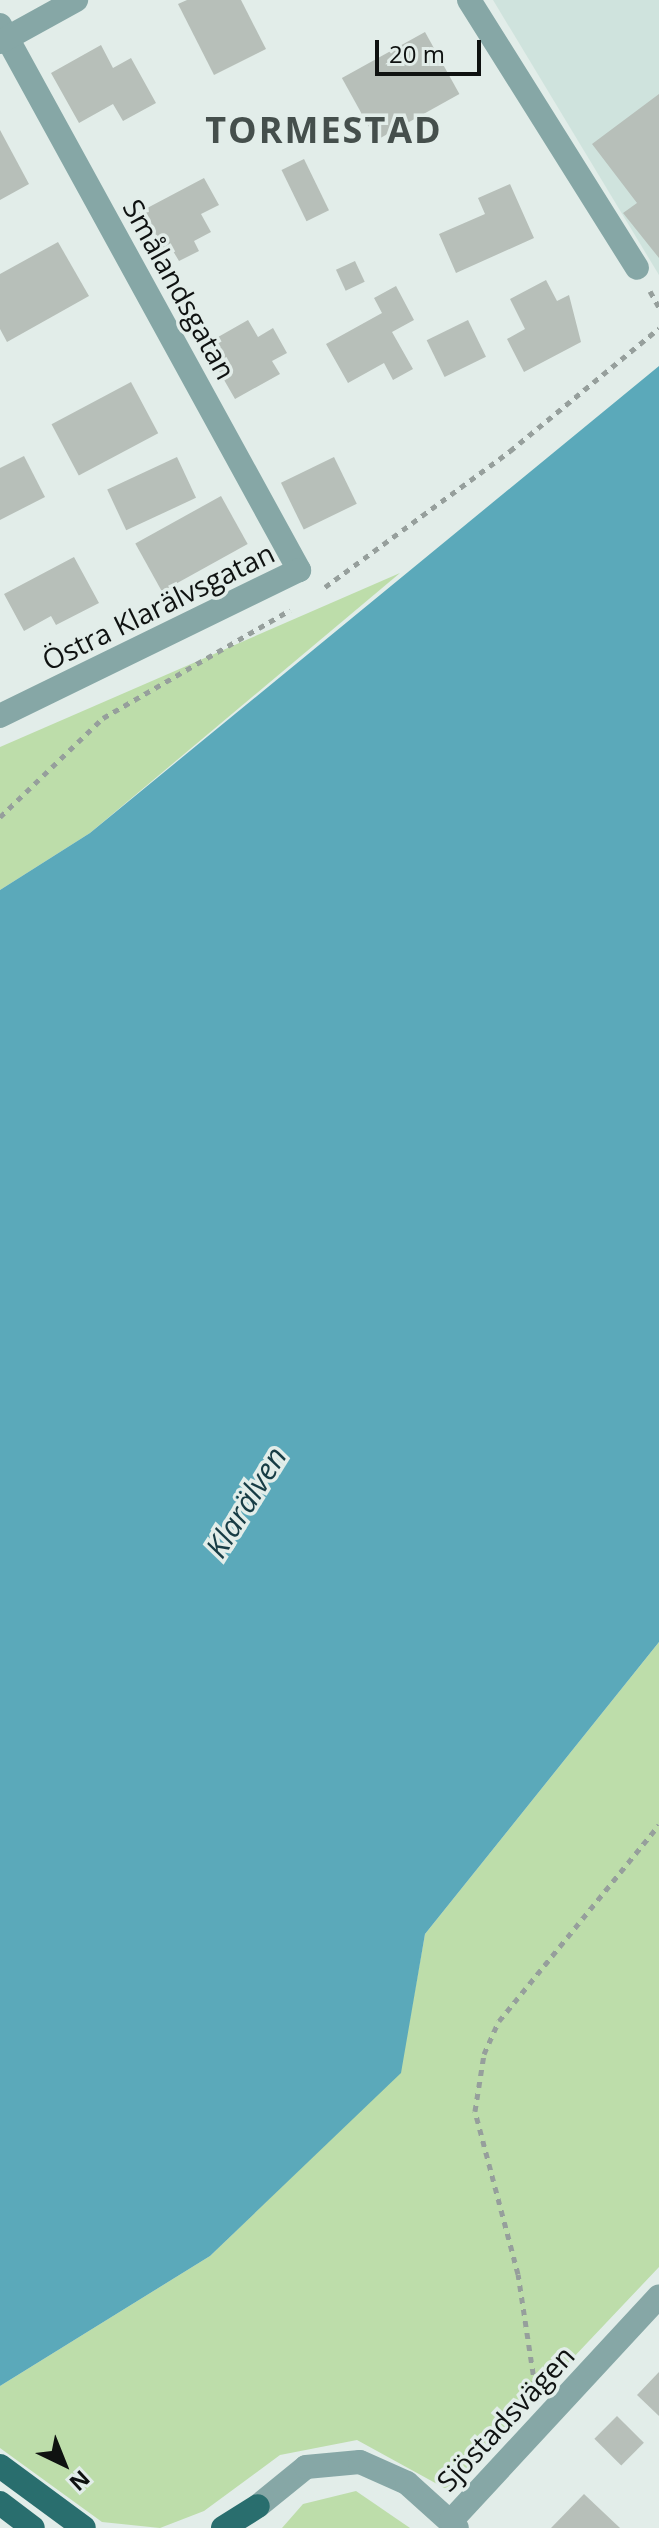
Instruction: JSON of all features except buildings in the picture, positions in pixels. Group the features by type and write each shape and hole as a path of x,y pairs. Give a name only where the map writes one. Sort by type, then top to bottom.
{"main road":[{"path":"0,2466 84,2528"},
{"path":"0,2503 33,2528"},
{"path":"223,2528 254,2517"}],"street":[{"path":"3,35 76,0"},
{"path":"469,0 637,268"},
{"name":"Smålandsgatan","path":"3,35 299,570"},
{"name":"Östra Klarälvsgatan","path":"0,716 299,570"},
{"name":"Sjöstadsvägen","path":"254,2517 306,2467 360,2462 407,2483 454,2524 659,2296"}],"path":[{"path":"531,2435 533,2358 475,2111 484,2054 499,2021 659,1825"}],"shaded area":[{"path":"493,0 659,0 659,275"}],"green space":[{"path":"400,573 90,833 0,890 0,747"},
{"path":"659,1642 659,2267 448,2490 357,2440 280,2455 204,2511 160,2528 102,2522 0,2448 0,2386 210,2256 400,2073 425,1934"},
{"path":"356,2491 410,2528 282,2528 303,2504"}],"water":[{"name":"Klarälven","path":"659,366 659,1642 425,1934 401,2073 210,2256 0,2386 0,890 90,833"}],"district":[{"name":"TORMESTAD","path":"324,130"}]}
